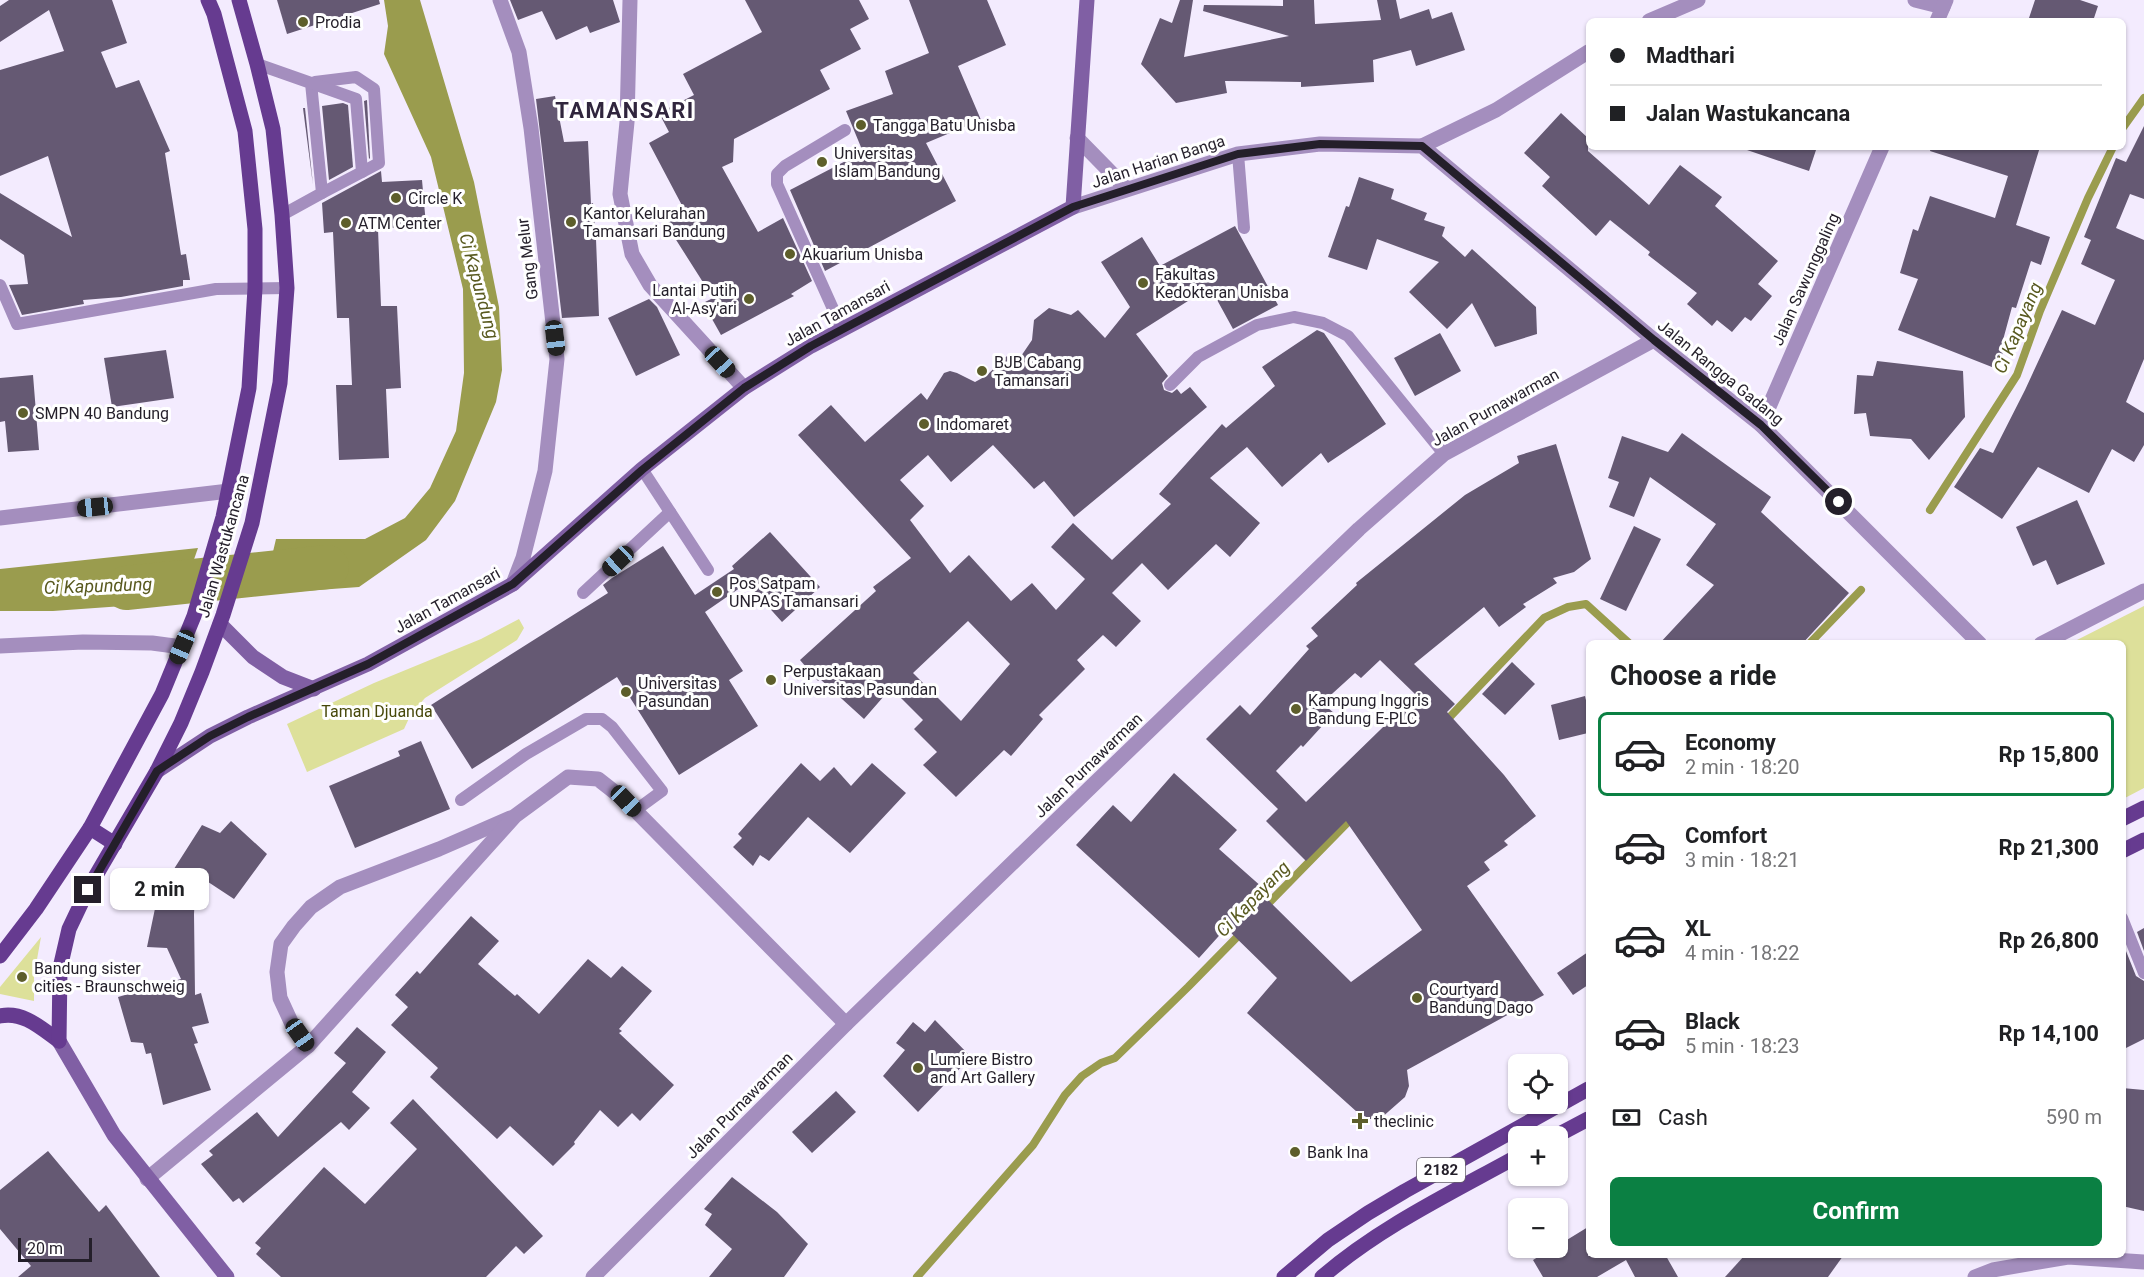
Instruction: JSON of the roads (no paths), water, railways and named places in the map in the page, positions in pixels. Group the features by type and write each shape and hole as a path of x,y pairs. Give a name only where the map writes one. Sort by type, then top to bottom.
{"main road":[{"name":"Jalan Wastukancana","path":"0,956 36,909 90,828 162,694 194,616 229,491 249,388 255,288 255,229 245,131 214,14 208,0"},
{"name":"Jalan Wastukancana","path":"59,1041 60,968 69,929 88,890 157,771 181,723 222,620 252,523 280,383 287,288 277,163 273,129 238,0"},
{"path":"1073,207 1087,0"},
{"path":"248,166 277,163"},
{"name":"Jalan Tamansari","path":"157,771 210,736 368,664 513,584 642,470 744,388 811,346 1073,207"},
{"path":"222,620 253,657 284,677 314,689"},
{"path":"2126,817 2144,808"},
{"path":"90,828 115,844"},
{"path":"2126,849 2144,840"},
{"path":"0,1016 8,1014 21,1016 59,1041 114,1135 227,1277"},
{"name":"2182","path":"1568,1100 1586,1090"},
{"name":"2182","path":"1284,1277 1328,1240 1405,1191 1543,1114"},
{"path":"1561,1114 1569,1129 1586,1120"},
{"name":"2182","path":"1322,1277 1342,1259 1422,1208 1508,1161"},
{"path":"1328,1240 1342,1259"}],"street":[{"name":"Gang Melur","path":"500,0 519,52 531,128 557,359 545,471 523,558 513,584"},
{"path":"630,0 627,122 620,194 632,254 650,285 744,388"},
{"path":"1656,18 1698,0"},
{"path":"1915,0 1942,10"},
{"name":"Jalan Harian Banga","path":"1073,207 1238,154 1320,144 1422,146 1496,110 1586,53"},
{"path":"1077,138 1127,189"},
{"name":"Jalan Rangga Gadang","path":"1422,146 1654,340 1761,425 1976,640"},
{"name":"Jalan Sawunggaling","path":"1761,425 1881,150"},
{"name":"Jalan Purnawarman","path":"592,1277 846,1024 1359,529 1444,454 1654,340"},
{"path":"0,518 229,491"},
{"path":"2049,640 2144,591"},
{"path":"0,646 83,642 152,643 182,647"},
{"path":"147,1179 308,1046 515,816 568,777 598,779 626,801 846,1024"},
{"path":"308,1046 292,1024 280,998 277,972 282,944 311,907 340,887 439,849 515,816"},
{"path":"1975,1277 1993,1270 2062,1258"},
{"path":"2083,1258 2144,1262"}],"lane":[{"path":"257,64 356,99 362,172"},
{"path":"282,215 379,163 374,89 356,77 311,83"},
{"path":"311,83 322,193"},
{"path":"842,329 777,184 777,174 785,166 845,130"},
{"path":"1238,154 1244,228"},
{"path":"0,285 16,324 216,289 287,288"},
{"path":"1170,385 1198,357 1257,325 1294,317 1323,323 1348,336 1444,454"},
{"path":"642,470 708,570"},
{"path":"583,593 670,512"},
{"path":"461,800 526,754 586,719 602,719 612,727 662,791 636,810"},
{"path":"2126,928 2144,973"}],"water":[{"path":"384,0 420,0 474,182 499,307 502,370 496,402 455,501 426,540 359,587 263,594 276,539 365,539 405,518 430,488 456,431 464,373 463,289 431,157 384,54 388,26"},
{"path":"198,548 179,602 53,611 0,611 0,569"}],"waterway":[{"name":"Ci Kapayang","path":"2126,123 2144,98"},
{"name":"Ci Kapayang","path":"1930,510 2017,375 2040,311 2088,198 2112,150"},
{"name":"Ci Kapundung","path":"126,588 327,567"},
{"name":"Ci Kapayang","path":"1813,640 1861,590"},
{"name":"Ci Kapayang","path":"1445,722 1544,618 1568,607 1586,604 1626,640"},
{"name":"Ci Kapayang","path":"1263,909 1353,817"},
{"name":"Ci Kapayang","path":"917,1277 1033,1145 1065,1095 1082,1076 1101,1063 1115,1058 1243,931"}],"place":[{"name":"Prodia","path":"303,22"},
{"name":"Tangga Batu Unisba","path":"861,125"},
{"name":"Universitas Islam Bandung","path":"822,162"},
{"name":"Circle K","path":"396,198"},
{"name":"Kantor Kelurahan Tamansari Bandung","path":"571,222"},
{"name":"ATM Center","path":"346,223"},
{"name":"Akuarium Unisba","path":"790,254"},
{"name":"Fakultas Kedokteran Unisba","path":"1143,283"},
{"name":"Lantai Putih Al-Asy'ari","path":"749,299"},
{"name":"BJB Cabang Tamansari","path":"982,371"},
{"name":"SMPN 40 Bandung","path":"23,413"},
{"name":"Indomaret","path":"924,424"},
{"name":"Pos Satpam UNPAS Tamansari","path":"717,592"},
{"name":"Perpustakaan Universitas Pasundan","path":"771,680"},
{"name":"Universitas Pasundan","path":"626,692"},
{"name":"Kampung Inggris Bandung E-PLC","path":"1296,709"},
{"name":"Bandung sister cities - Braunschweig","path":"22,977"},
{"name":"Courtyard Bandung Dago","path":"1417,998"},
{"name":"Lumiere Bistro and Art Gallery","path":"918,1068"},
{"name":"theclinic","path":"1360,1121"},
{"name":"Bank Ina","path":"1295,1152"}],"district":[{"name":"TAMANSARI","path":"625,110"}],"park label":[{"name":"Taman Djuanda","path":"377,711"}]}
